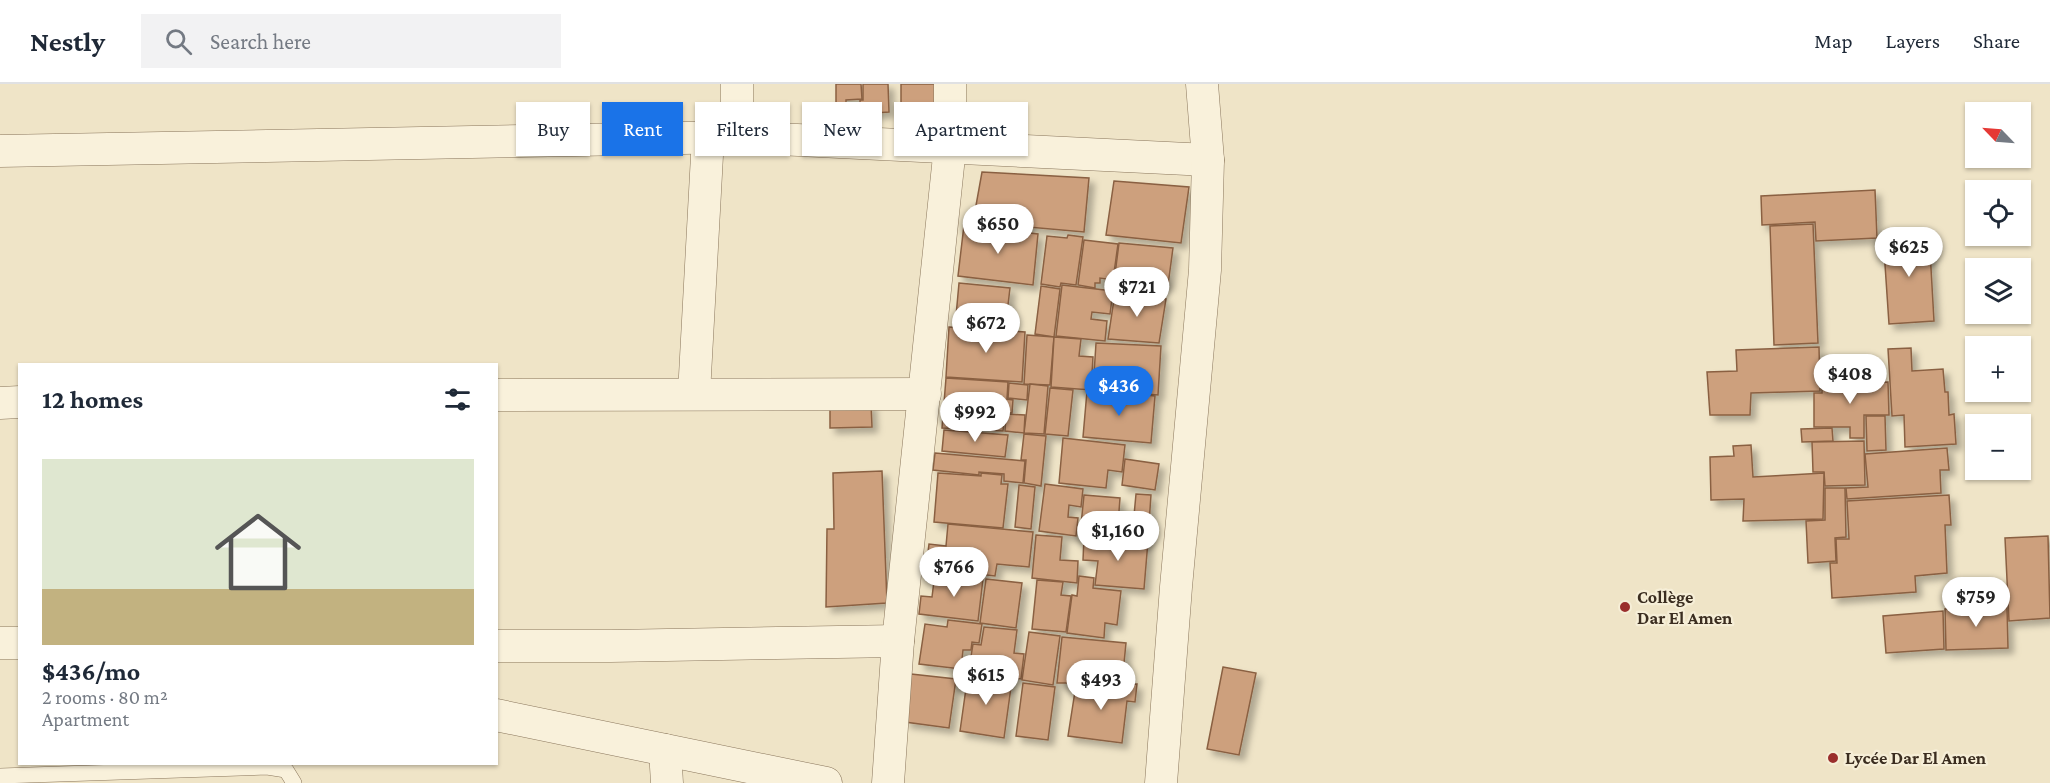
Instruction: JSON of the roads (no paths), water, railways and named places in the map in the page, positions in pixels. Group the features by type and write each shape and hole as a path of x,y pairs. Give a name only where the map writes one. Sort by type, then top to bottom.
{"street":[{"path":"731,102 736,84"},
{"path":"950,84 950,102"},
{"path":"1161,783 1176,587 1205,270 1208,160 1203,84"},
{"path":"0,151 695,138"},
{"path":"790,140 894,145"},
{"path":"1028,151 1208,160"},
{"path":"694,394 720,156"},
{"path":"888,783 898,641 949,156"},
{"path":"498,394 925,394"},
{"path":"0,403 18,402"},
{"path":"498,646 898,641"},
{"path":"0,643 18,643"},
{"path":"498,715 826,783"},
{"path":"665,750 667,783"}],"lane":[{"path":"0,776 267,767 286,770 294,783"}],"place":[{"name":"Collège Dar El Amen","path":"1625,607"},
{"name":"Lycée Dar El Amen","path":"1833,758"}]}
